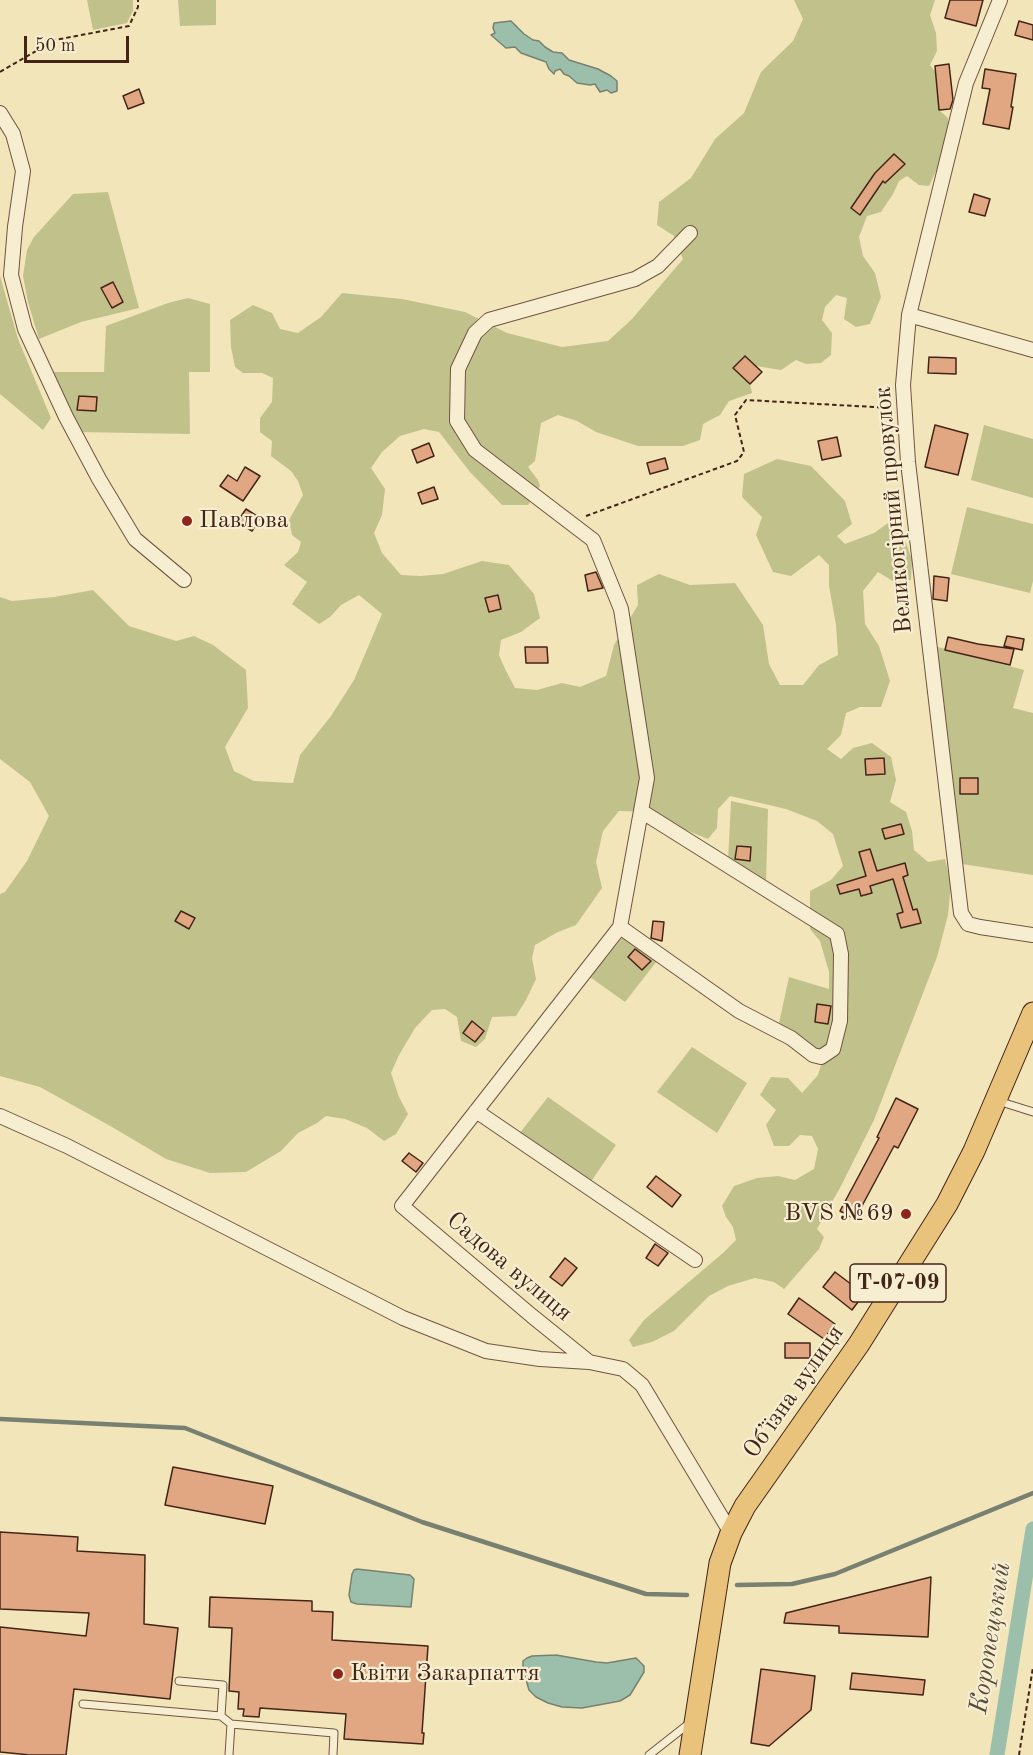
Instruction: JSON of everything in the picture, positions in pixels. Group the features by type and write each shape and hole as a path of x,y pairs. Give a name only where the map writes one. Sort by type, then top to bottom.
{"main road":[{"name":"Обʼїзна вулиця","path":"690,1755 720,1563 731,1533 745,1506 859,1344 947,1204 997,1101 1033,1014"}],"street":[{"name":"Великогірний провулок","path":"1000,0 966,83 909,315 903,385 908,462 961,914 968,924 1033,935"},
{"path":"0,113 13,134 23,171 11,275 25,329 66,417 135,539 184,580"},
{"path":"690,233 658,266 635,279 489,320 476,333 458,369 457,421 475,450 593,540 621,609 647,778 620,927 476,1111 695,1260"},
{"path":"909,315 1033,351"},
{"path":"620,927 739,1011 791,1038 813,1055 821,1057 833,1049 840,1021 841,954 837,934 641,811"},
{"name":"Садова вулиця","path":"476,1111 402,1206 589,1362"},
{"path":"0,1116 67,1146 403,1318 486,1351 540,1359 589,1362 623,1369 642,1385 731,1533"}],"lane":[{"path":"997,1101 1033,1112"},
{"path":"179,1681 223,1685 221,1716"},
{"path":"83,1704 221,1716 231,1724 334,1733 333,1755"},
{"path":"650,1755 695,1718"},
{"path":"229,1755 231,1724"}],"path":[{"path":"0,72 56,40 129,26 138,7 138,0"},
{"path":"570,522 737,461 744,452 735,415 746,400 904,409"},
{"path":"1019,1755 1033,1667"}],"green space":[{"path":"87,0 133,0 133,11 127,23 93,30"},
{"path":"178,0 216,0 216,25 180,26"},
{"path":"794,0 935,0 930,15 936,33 937,51 930,65 936,73 939,110 948,118 948,132 942,158 929,186 919,185 907,176 899,181 881,212 867,216 859,237 863,256 875,273 881,297 870,324 856,327 844,319 847,298 836,295 825,307 822,320 832,333 831,355 821,363 806,364 796,360 781,370 756,366 744,356 733,368 750,384 752,393 729,401 720,415 703,424 700,440 683,446 638,446 596,432 577,421 558,415 541,423 535,461 528,467 540,486 528,505 502,505 470,472 439,432 424,429 400,436 382,452 371,468 385,489 382,515 374,533 382,553 401,575 443,574 482,561 509,565 534,594 540,618 521,632 501,640 499,655 515,688 537,690 562,683 580,687 606,676 614,645 638,605 637,585 659,574 690,585 735,583 763,625 769,664 780,685 803,685 819,665 838,655 836,625 829,586 829,565 819,555 791,576 773,572 756,535 762,517 742,497 744,474 777,459 811,466 845,501 852,524 837,536 845,544 874,533 895,518 912,560 911,580 896,583 878,572 863,591 865,624 879,646 890,681 881,707 860,707 846,713 841,735 827,749 841,759 853,748 872,743 891,757 896,780 890,802 906,812 912,831 914,850 928,862 945,859 951,884 948,915 937,957 874,1120 817,1229 824,1237 819,1249 784,1289 774,1282 755,1278 728,1286 709,1296 674,1331 652,1342 633,1347 629,1340 644,1320 736,1240 733,1227 722,1206 734,1186 757,1178 778,1176 795,1180 814,1169 818,1149 812,1136 800,1135 789,1146 774,1146 766,1125 776,1110 760,1095 771,1077 788,1078 802,1093 818,1075 826,1049 818,1052 779,1023 789,977 829,989 829,972 820,941 810,929 810,891 831,880 843,866 833,834 817,821 786,809 730,796 718,809 717,828 708,839 681,828 655,812 619,811 603,831 596,862 602,888 576,925 535,945 532,958 536,979 516,1016 492,1017 485,1039 476,1047 461,1041 457,1017 445,1009 432,1010 415,1028 391,1073 399,1097 408,1114 396,1134 384,1141 367,1128 345,1119 326,1116 298,1133 281,1151 246,1172 210,1173 166,1159 40,1087 0,1076 0,894 5,892 27,861 49,816 30,782 0,759 0,597 12,601 93,590 129,626 176,641 194,636 213,645 246,670 248,708 225,747 234,771 254,781 293,783 300,755 331,716 354,680 382,614 359,595 341,605 330,617 319,624 292,604 307,582 284,565 298,552 301,542 292,535 289,520 303,495 291,471 271,456 272,441 260,432 260,418 272,402 273,378 262,373 243,373 235,367 231,347 230,320 253,305 272,313 280,329 298,333 321,317 342,293 402,299 465,312 507,333 562,347 608,341 632,319 683,259 674,236 657,225 659,202 691,178 715,139 744,113 761,72 793,41 803,19"},
{"path":"108,192 139,308 81,322 39,339 23,276 27,250 34,237 73,194"},
{"path":"0,276 18,339 51,418 43,430 0,394"},
{"path":"188,298 210,304 210,372 189,372 190,434 78,432 50,372 104,372 106,326"},
{"path":"984,425 1033,439 1033,498 971,480"},
{"path":"967,507 1033,524 1033,581 1030,593 951,574"},
{"path":"934,646 1024,670 1013,708 1033,713 1033,875 962,864 959,857"},
{"path":"731,801 768,809 766,884 728,861"},
{"path":"624,936 657,961 625,1002 590,977"},
{"path":"692,1047 747,1083 717,1133 657,1092"},
{"path":"548,1097 616,1145 590,1183 519,1134"}],"shaded area":[{"path":"511,21 524,34 539,41 553,52 562,53 569,60 598,69 611,76 617,81 617,91 600,92 595,84 577,83 560,69 554,74 546,62 521,53 515,47 506,48 491,35 495,33 494,23"},
{"path":"357,1569 410,1575 414,1579 411,1607 351,1602 349,1595 352,1574"},
{"path":"556,1655 607,1663 636,1658 644,1666 644,1672 630,1695 620,1701 582,1708 562,1707 536,1697 529,1690 523,1669 523,1661 527,1658"}],"building":[{"path":"950,0 983,0 976,26 945,18"},
{"path":"1019,21 1033,25 1033,40 1015,35"},
{"path":"949,64 953,100 950,109 939,110 935,66"},
{"path":"985,69 1016,74 1009,129 983,124 990,89 982,88"},
{"path":"139,89 144,103 128,109 123,96"},
{"path":"894,154 905,164 885,183 883,181 860,215 851,208 875,173"},
{"path":"974,194 990,199 985,216 969,212"},
{"path":"113,282 123,302 112,308 101,288"},
{"path":"745,356 762,372 750,384 733,368"},
{"path":"929,357 956,358 956,374 928,373"},
{"path":"79,396 97,397 96,411 77,410"},
{"path":"935,425 968,434 958,475 925,467"},
{"path":"837,437 841,456 822,460 818,441"},
{"path":"429,443 434,456 417,463 412,450"},
{"path":"665,458 668,469 650,474 647,463"},
{"path":"245,467 260,476 243,501 220,486 228,475 237,481"},
{"path":"434,487 438,499 422,504 418,493"},
{"path":"246,509 260,518 252,531 237,522"},
{"path":"596,572 603,588 588,591 585,575"},
{"path":"934,576 949,578 947,601 933,599"},
{"path":"498,595 501,609 489,612 485,598"},
{"path":"1007,636 1024,639 1022,650 1004,646"},
{"path":"948,637 1014,649 1010,665 945,650"},
{"path":"525,647 547,647 548,663 526,663"},
{"path":"884,758 885,774 866,775 865,759"},
{"path":"960,778 978,778 978,794 960,794"},
{"path":"901,824 904,834 885,839 882,829"},
{"path":"737,846 751,847 750,861 735,859"},
{"path":"870,849 877,871 905,863 908,875 903,877 913,910 917,909 921,923 901,928 897,914 903,912 893,879 870,886 872,893 861,896 859,889 840,894 837,885 866,876 859,852"},
{"path":"181,911 195,918 189,929 175,921"},
{"path":"653,921 664,922 662,941 651,938"},
{"path":"635,949 651,961 642,970 628,957"},
{"path":"817,1004 831,1006 828,1024 815,1022"},
{"path":"472,1021 484,1031 475,1042 463,1033"},
{"path":"896,1098 918,1109 898,1148 894,1146 855,1219 840,1211 879,1138 877,1137"},
{"path":"409,1153 423,1163 416,1172 402,1161"},
{"path":"656,1176 681,1195 672,1207 647,1187"},
{"path":"655,1244 668,1253 658,1266 646,1258"},
{"path":"565,1258 577,1268 562,1286 550,1277"},
{"path":"835,1272 864,1294 852,1310 823,1287"},
{"path":"799,1298 835,1324 824,1339 788,1314"},
{"path":"785,1343 810,1343 810,1358 785,1358"},
{"path":"173,1467 273,1486 265,1524 165,1505"},
{"path":"0,1532 78,1537 77,1551 145,1555 144,1624 178,1628 170,1699 74,1689 66,1755 0,1752 0,1627 86,1636 89,1613 0,1609"},
{"path":"931,1577 928,1637 839,1633 839,1626 784,1623 786,1613"},
{"path":"210,1597 312,1601 312,1611 333,1612 332,1640 428,1646 423,1744 344,1739 346,1714 260,1708 259,1717 243,1716 244,1709 238,1709 239,1692 229,1691 232,1628 209,1627"},
{"path":"761,1669 815,1676 811,1710 769,1746 751,1743"},
{"path":"852,1673 925,1680 923,1695 850,1689"}],"waterway":[{"path":"0,1419 185,1428 422,1522 646,1594 687,1595"},
{"path":"737,1585 792,1584 835,1574 1033,1493"},
{"name":"Коропецький","path":"997,1755 1033,1529"}],"place":[{"name":"Павлова","path":"187,521"},
{"name":"BVS №69","path":"906,1214"},
{"name":"Квіти Закарпаття","path":"338,1674"}]}
